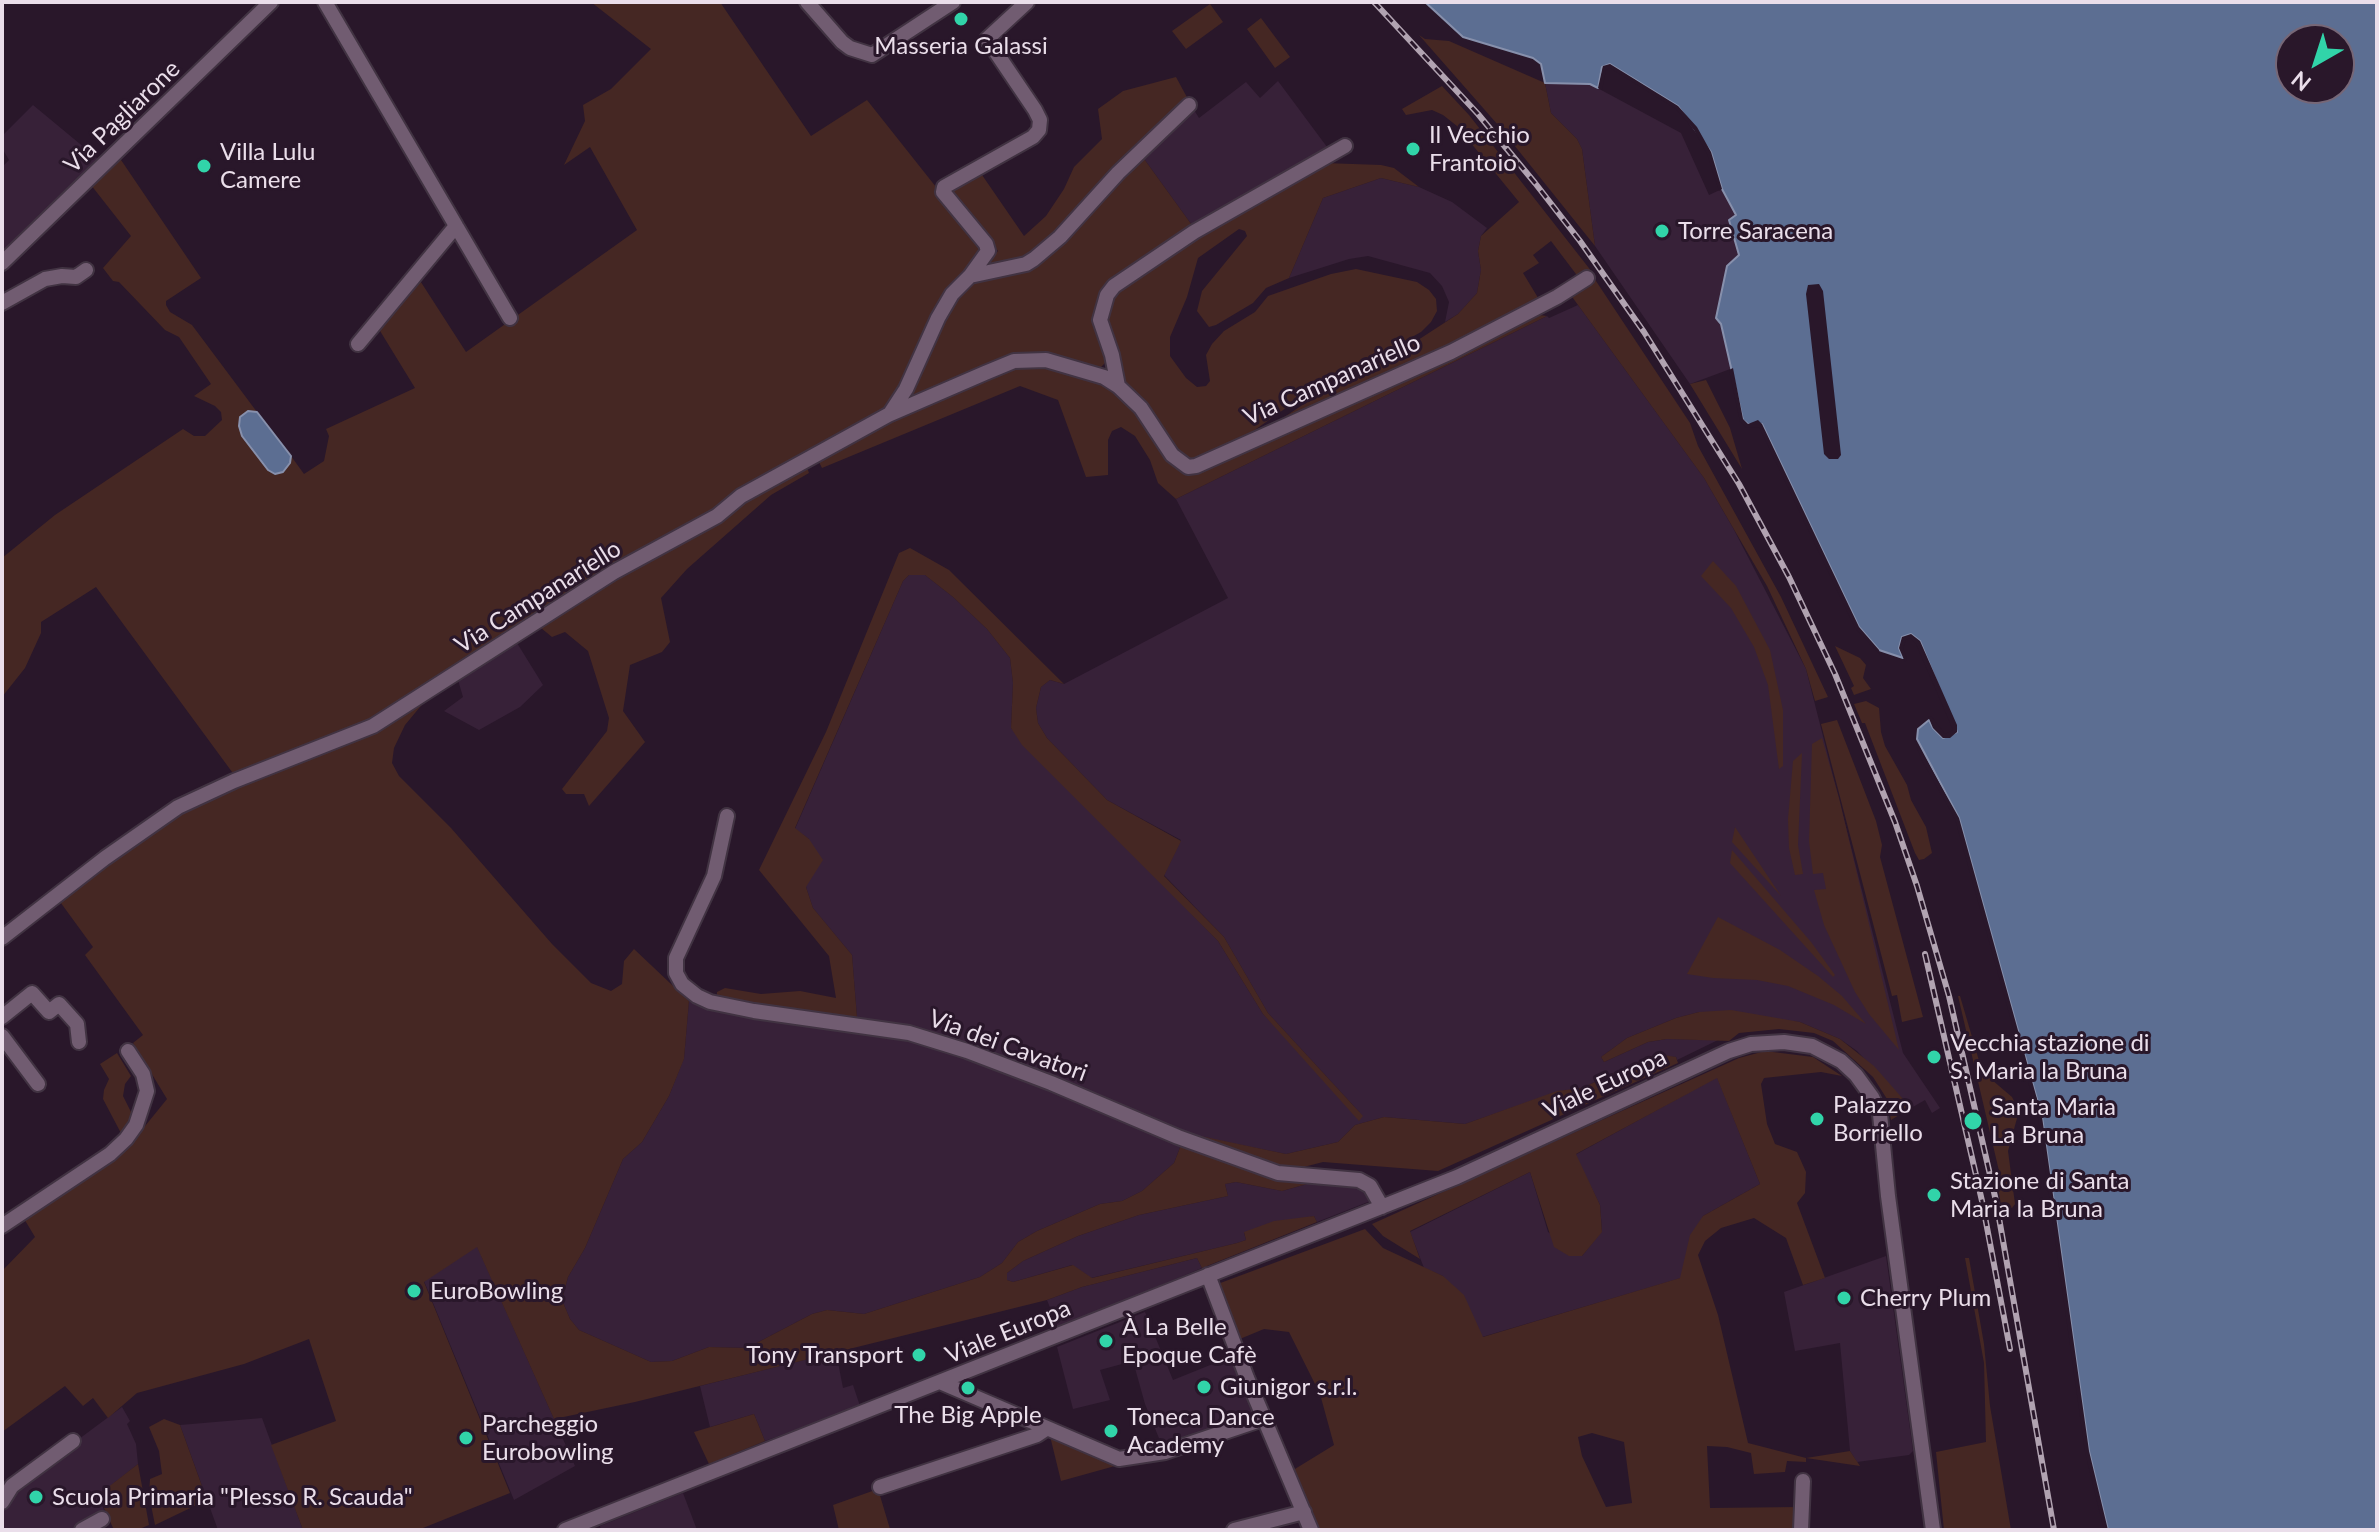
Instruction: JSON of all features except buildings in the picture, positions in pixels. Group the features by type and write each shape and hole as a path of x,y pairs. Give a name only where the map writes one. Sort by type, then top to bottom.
{"street":[{"name":"Via Pagliarone","path":"2,263 271,2"},
{"path":"325,2 510,318"},
{"path":"807,2 842,42 872,55 953,2"},
{"path":"888,415 906,389 952,294 988,251 986,244 943,192 944,187 1033,137 1039,130 1040,120 1035,110 987,39 1027,2"},
{"path":"970,276 1026,264 1034,259 1060,237 1134,157 1189,105"},
{"path":"1118,386 1100,320 1107,295 1114,286 1194,232 1345,146"},
{"path":"358,344 456,226"},
{"path":"2,303 45,279 76,277 86,270"},
{"name":"Via Campanariello","path":"2,938 105,858 178,807 234,781 373,726 614,572 703,525 741,496 888,415 1014,361 1046,360 1089,371 1118,386 1141,408 1172,455 1188,467 1196,466 1451,352 1587,278"},
{"name":"Via dei Cavatori","path":"727,816 714,876 676,958 676,973 682,984 697,996 710,1002 754,1011 909,1033 967,1051 1178,1137 1278,1173 1359,1180 1370,1186 1382,1207"},
{"path":"2,1017 32,993 49,1012 59,1004 77,1024 79,1042"},
{"path":"2,1036 38,1084"},
{"name":"Viale Europa","path":"565,1530 1457,1177 1737,1048 1784,1042 1812,1046 1828,1053 1856,1075 1880,1114 1888,1196 1933,1530"},
{"path":"2,1226 110,1154 126,1139 136,1125 147,1091 143,1074 128,1051"},
{"path":"1208,1275 1311,1530"},
{"name":"Viale Europa","path":"940,1382 1109,1456 1129,1460 1165,1452 1266,1418"},
{"path":"880,1487 1037,1435 1046,1429"},
{"path":"2,1502 12,1486 73,1441"},
{"path":"1801,1530 1803,1481"},
{"path":"1234,1530 1304,1512"},
{"path":"82,1530 102,1519"}],"shaded area":[{"path":"591,2 720,2 811,136 867,100 982,245 983,251 901,388 880,415 733,494 713,513 376,719 235,776 96,587 41,622 41,633 25,668 2,697 2,558 55,515 183,429 194,436 205,436 222,420 221,412 215,406 194,396 211,384 179,337 165,330 103,268 131,236 91,185 119,157 201,278 166,301 166,305 170,312 192,325 257,412 248,411 239,426 242,436 268,470 290,464 291,456 304,474 324,461 329,436 326,429 415,388 377,326 417,276 466,352 637,230 590,147 564,165 585,121 583,105 611,89 651,49"},
{"path":"1210,4 1223,22 1186,49 1172,31"},
{"path":"1261,18 1290,57 1275,68 1247,29"},
{"path":"1419,35 1425,39 1449,41 1545,83 1551,113 1577,139 1582,149 1595,246 1498,125"},
{"path":"1176,77 1189,101 1088,202 1029,257 983,267 998,251 950,191 980,172 1024,236 1046,216 1074,167 1102,139 1098,109 1123,91"},
{"path":"1278,81 1330,151 1194,228 1142,156 1191,105 1199,118 1246,82 1260,98"},
{"name":"Torre Saracena","path":"1545,83 1590,84 1681,133 1709,195 1722,189 1736,215 1729,220 1739,255 1727,266 1716,317 1721,324 1733,368 1690,384 1595,246 1582,149 1577,139 1551,113"},
{"path":"1442,86 1469,115 1592,272 1579,278 1551,241 1533,255 1539,263 1523,273 1540,301 1490,329 1254,437 1304,404 1398,353 1458,314 1477,293 1481,236 1519,202 1457,126 1432,110 1406,115 1402,109"},
{"path":"33,105 103,163 2,259 2,167 9,160 2,148 2,136"},
{"path":"1142,156 1194,228 1108,286 1096,309 1095,322 1107,353 1105,363 1099,369 1041,357 913,397 910,395 947,310 968,283 1031,268"},
{"path":"1324,163 1394,168 1419,187 1381,178 1323,198 1289,278 1266,288 1253,303 1209,327 1197,311 1202,291 1247,236 1245,231 1239,229 1198,258 1187,297 1170,337 1170,356 1186,378 1197,387 1206,386 1210,381 1206,355 1212,344 1224,331 1255,312 1268,296 1331,274 1356,269 1417,282 1436,299 1437,311 1421,332 1293,403 1242,439 1191,462 1179,455 1124,386 1104,310 1108,298 1167,254"},
{"path":"1381,178 1419,187 1452,202 1487,228 1481,236 1478,251 1481,270 1477,293 1458,314 1445,322 1449,302 1442,286 1430,273 1368,256 1289,278 1323,198"},
{"path":"1594,278 1690,423 1698,446 1781,597 1828,697 1815,701 1806,669 1767,586 1704,478 1570,294"},
{"path":"1578,305 1704,478 1806,669 1903,1053 1940,1108 1932,1113 1925,1100 1911,1108 1857,1051 1840,1039 1800,1022 1699,1012 1627,1038 1601,1057 1604,1062 1648,1042 1667,1039 1718,1040 1677,1060 1676,1057 1651,1056 1582,1088 1557,1092 1465,1124 1384,1117 1355,1125 1338,1142 1286,1154 1191,1135 1181,1145 1174,1163 1142,1191 1122,1201 1100,1204 1037,1231 1018,1242 1002,1263 980,1277 864,1314 827,1310 812,1314 747,1348 709,1347 672,1361 651,1362 579,1330 570,1319 562,1300 568,1277 585,1248 623,1159 642,1142 669,1096 684,1058 689,1001 716,1009 858,1030 852,955 813,908 806,887 809,839 795,829 903,581 909,575 925,575 987,629 1010,658 1013,683 1011,728 1218,941 1263,1014 1363,1116 1268,1013 1224,937 1164,875 1181,840 1107,800 1047,738 1038,723 1036,708 1041,687 1050,680 1064,684 1228,598 1176,499 1547,316 1549,318"},
{"path":"1531,314 1547,316 1176,499 1158,483 1150,460 1135,436 1121,427 1112,431 1108,440 1108,475 1086,477 1058,400 1020,386 822,468 819,462 903,413 1023,364 1056,367 1095,378 1120,392 1137,409 1178,467"},
{"path":"1706,380 1730,428 1742,469 1690,384"},
{"path":"802,470 809,473 771,495 687,569 661,598 670,642 662,652 630,665 623,711 645,742 589,806 584,794 566,794 562,789 607,731 609,718 588,651 565,632 552,637 541,628 615,576"},
{"path":"910,548 949,570 1064,684 1050,680 1041,687 1036,708 1038,723 1047,738 1107,800 1181,841 1164,876 1224,937 1268,1013 1363,1116 1359,1121 1263,1014 1218,941 1022,745 1011,728 1013,683 1010,658 987,629 925,575 909,575 903,581 795,828 809,839 823,860 806,887 813,908 852,955 857,1017 717,998 717,992 725,988 761,994 800,991 836,998 829,956 759,870 826,732 899,553"},
{"path":"1713,561 1736,586 1770,650 1783,710 1783,766 1779,769 1768,685 1754,647 1731,608 1701,576"},
{"path":"517,643 543,685 520,707 479,730 444,711 463,697 458,680"},
{"path":"1835,646 1860,658 1866,665 1863,678 1871,689 1854,695 1851,688 1854,686"},
{"path":"425,701 405,725 394,748 392,763 399,776 451,828 552,944 591,983 611,991 622,984 624,961 634,949 689,1001 684,1059 669,1096 642,1142 623,1159 585,1248 568,1277 562,1300 570,1319 579,1330 651,1362 672,1361 709,1347 747,1348 812,1314 827,1310 864,1314 980,1277 1002,1263 1018,1242 1037,1231 1100,1204 1122,1201 1142,1191 1174,1163 1181,1145 1278,1180 1307,1184 1282,1191 1236,1182 1225,1184 1228,1196 1139,1215 1078,1236 1023,1261 1007,1273 1007,1280 1013,1282 1073,1265 1092,1278 1237,1243 1246,1240 1244,1232 1274,1221 1314,1216 1317,1222 1202,1268 1197,1258 1082,1287 1047,1300 635,1402 554,1419 477,1247 424,1282 510,1493 418,1530 303,1530 271,1445 336,1421 309,1339 244,1364 137,1393 108,1418 93,1398 83,1406 65,1386 2,1432 2,1271 35,1237 23,1217 128,1147 167,1099 133,1043 143,1035 85,955 93,947 58,899 178,811"},
{"path":"1866,701 1879,708 1885,746 1926,827 1932,853 1924,859 1919,860 1915,853 1865,723 1862,723 1854,704"},
{"path":"1837,720 1876,821 1882,845 1880,857 1923,1017 1902,1022 1897,995 1892,996 1821,724"},
{"path":"1822,738 1899,1050 1855,992 1824,925 1814,890 1826,889 1823,873 1813,874 1809,841 1812,744"},
{"path":"1802,753 1798,845 1803,874 1795,875 1789,848 1788,819 1793,761"},
{"path":"1735,827 1781,896 1732,842"},
{"path":"1732,850 1811,942 1835,975 1833,977 1730,863"},
{"path":"1718,917 1780,950 1818,976 1842,996 1866,1024 1834,1005 1788,986 1687,974"},
{"path":"1958,996 1985,1074 2012,1097 2019,1111 2008,1151 2015,1204 2012,1208 2002,1210 1995,1172 1999,1171"},
{"path":"1731,1010 1800,1022 1840,1039 1874,1066 1911,1108 1891,1120 1887,1099 1873,1077 1833,1041 1814,1033 1779,1029 1739,1033 1729,1041 1667,1039 1648,1042 1604,1062 1601,1057 1627,1038 1676,1018 1699,1012"},
{"path":"1765,1051 1813,1057 1842,1076 1821,1072 1764,1078 1761,1084 1767,1124 1775,1144 1797,1152 1806,1172 1805,1193 1797,1203 1825,1278 1803,1285 1786,1238 1754,1218 1721,1228 1705,1241 1698,1255 1718,1315 1748,1443 1806,1458 1806,1462 1787,1461 1785,1472 1754,1474 1751,1453 1707,1446 1710,1508 1799,1507 1798,1530 1313,1530 1290,1472 1334,1445 1320,1394 1289,1332 1264,1329 1235,1341 1215,1285 1365,1229 1383,1248 1443,1276 1464,1295 1483,1337 1680,1278 1690,1235 1703,1216 1760,1184 1717,1078 1576,1154 1600,1205 1602,1232 1582,1256 1569,1256 1554,1247 1530,1172 1410,1231 1420,1259 1383,1236 1372,1224 1739,1058","holes":["1592,1433 1624,1442 1632,1503 1606,1507 1582,1456 1578,1437"]},
{"path":"117,1053 131,1076 125,1084 123,1096 132,1114 123,1137 103,1099 109,1079 100,1064"},
{"path":"1651,1056 1676,1057 1678,1063 1438,1171 1323,1162 1296,1169 1275,1165 1191,1134 1286,1154 1338,1142 1355,1125 1384,1117 1465,1124 1557,1091 1582,1088"},
{"path":"1717,1077 1760,1184 1703,1216 1681,1278 1482,1337 1443,1276 1424,1268 1410,1232 1530,1172 1548,1232 1582,1256 1602,1231 1600,1205 1575,1155"},
{"path":"1236,1182 1282,1191 1307,1184 1333,1183 1358,1187 1373,1200 1317,1222 1314,1216 1244,1233 1246,1240 1237,1243 1091,1278 1072,1265 1013,1282 1007,1280 1007,1273 1023,1261 1078,1236 1139,1215 1228,1196 1225,1184"},
{"path":"477,1246 575,1466 514,1500 424,1281"},
{"path":"1886,1256 1913,1451 1909,1455 1857,1462 1850,1451 1840,1343 1795,1351 1784,1292"},
{"path":"1197,1258 1202,1268 1058,1328 1047,1300 1082,1287"},
{"path":"1965,1258 1969,1258 1984,1344 1990,1406 2011,1530 1944,1530 1936,1452 1986,1442 1984,1363"},
{"path":"1145,1312 1173,1380 1235,1355 1261,1416 1163,1448 1145,1404 1133,1361 1100,1370 1110,1400 1073,1409 1057,1347"},
{"path":"836,1352 843,1388 853,1385 860,1406 765,1441 754,1414 710,1427 700,1386"},
{"path":"122,1407 130,1421 127,1424 136,1444 138,1464 99,1495 104,1510 72,1530 2,1530 2,1510 8,1506 13,1488"},
{"path":"754,1414 765,1441 709,1464 694,1432"},
{"path":"262,1418 303,1530 218,1530 180,1425"},
{"path":"164,1419 180,1425 207,1500 155,1525 149,1495 150,1479 162,1474 159,1451 149,1427"},
{"path":"1050,1436 1114,1460 1115,1466 1061,1481"},
{"path":"1850,1451 1860,1466 1806,1458"},
{"path":"138,1464 149,1525 137,1530 114,1530 98,1495"},
{"path":"878,1489 890,1529 894,1530 839,1530 833,1505"},
{"path":"683,1493 697,1530 601,1530 600,1526"}],"water":[{"path":"1425,2 2377,2 2377,1530 2108,1530 2089,1451 2042,1117 1959,818 1917,739 1918,729 1929,720 1943,738 1957,732 1920,641 1911,634 1902,637 1899,648 1903,658 1879,650 1859,627 1762,424 1748,424 1743,420 1721,324 1716,318 1727,266 1739,255 1729,220 1736,215 1722,189 1711,152 1678,106 1610,64 1602,67 1598,88 1590,84 1545,83 1541,64 1533,58 1463,37"},
{"path":"248,411 257,412 291,456 283,472 275,474 268,470 242,436 240,417"}],"pier":[{"path":"1610,64 1678,106 1697,127 1711,152 1722,189 1719,191 1707,154 1694,130 1676,109 1610,68 1606,70 1602,90 1598,88 1603,66"},
{"path":"1819,284 1823,291 1841,455 1838,459 1829,459 1824,454 1806,294 1808,285"},
{"path":"1733,368 1743,419 1748,424 1758,420 1762,424 1859,627 1880,655 1855,628 1759,427 1747,428 1740,422 1729,370"},
{"path":"1911,634 1920,641 1957,725 1957,732 1950,738 1943,738 1933,728 1928,716 1945,734 1953,730 1916,644 1910,638 1906,640 1903,648 1907,659 1905,662 1899,648 1902,637"},
{"path":"1913,736 1959,818 2042,1117 2089,1451 2108,1530 2104,1530 2085,1452 2038,1118 1955,819 1921,759"}],"railway":[{"path":"1374,2 1478,114 1535,183 1644,332 1739,484 1789,577 1835,674 1895,822 1949,996 1996,1201 2054,1530"},
{"path":"1925,954 1982,1201 2010,1349"}],"place":[{"name":"Masseria Galassi","path":"961,19"},
{"name":"Il Vecchio Frantoio","path":"1413,149"},
{"name":"Villa Lulu Camere","path":"204,166"},
{"name":"Torre Saracena","path":"1662,231"},
{"name":"Vecchia stazione di S. Maria la Bruna","path":"1934,1057"},
{"name":"Palazzo Borriello","path":"1817,1119"},
{"name":"Santa Maria La Bruna","path":"1973,1121"},
{"name":"Stazione di Santa Maria la Bruna","path":"1934,1195"},
{"name":"EuroBowling","path":"414,1291"},
{"name":"Cherry Plum","path":"1844,1298"},
{"name":"À La Belle Epoque Cafè","path":"1106,1341"},
{"name":"Tony Transport","path":"919,1355"},
{"name":"Giunigor s.r.l.","path":"1204,1387"},
{"name":"The Big Apple","path":"968,1388"},
{"name":"Toneca Dance Academy","path":"1111,1431"},
{"name":"Parcheggio Eurobowling","path":"466,1438"},
{"name":"Scuola Primaria \"Plesso R. Scauda\"","path":"36,1497"}]}
